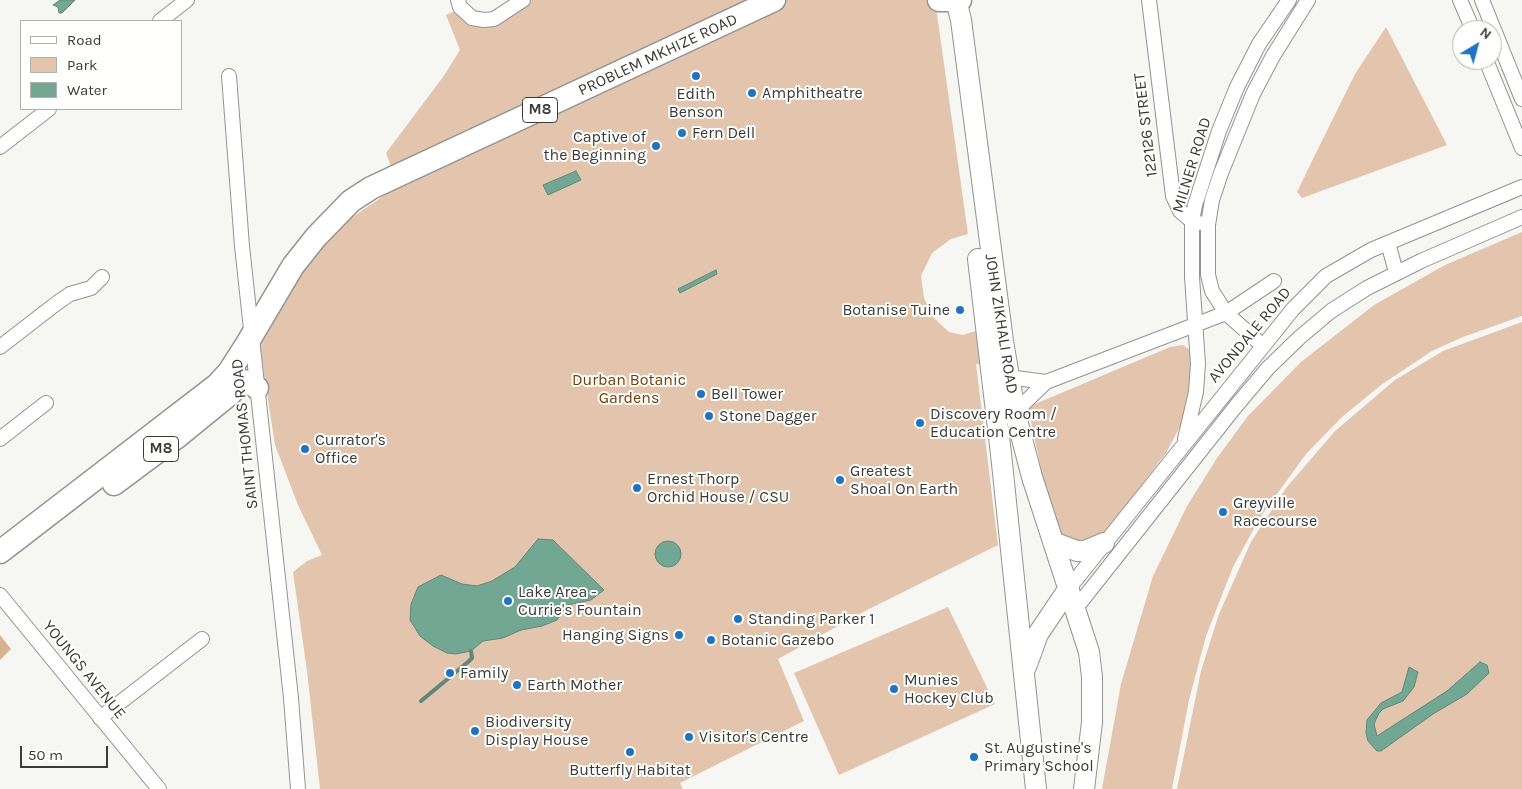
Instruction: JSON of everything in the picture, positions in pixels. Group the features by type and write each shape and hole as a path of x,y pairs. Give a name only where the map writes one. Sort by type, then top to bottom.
{"main road":[{"name":"PROBLEM MKHIZE ROAD","path":"255,331 293,266 316,237 351,201 371,188 774,0"},
{"name":"JOHN ZIKHALI ROAD","path":"950,0 961,20 1008,377 1015,412 1053,542 1078,613 1089,652 1092,684 1092,722 1084,789"},
{"name":"JOHN ZIKHALI ROAD","path":"950,0 1002,454 1036,789"},
{"name":"M8","path":"0,569 249,384 255,331"},
{"name":"M8","path":"0,552 204,396 229,372 255,331"},
{"path":"1053,542 1077,551 1084,551 1104,543"},
{"path":"1024,674 1033,646 1046,621 1069,588"},
{"path":"1046,621 1078,613"}],"street":[{"path":"161,20 187,0"},
{"path":"458,0 460,7 472,18 484,20 494,19 523,0"},
{"name":"122126 STREET","path":"1149,0 1173,196 1180,211 1192,221"},
{"name":"MILNER ROAD","path":"1183,444 1196,392 1197,324 1192,277 1192,221 1200,186 1237,87 1260,43 1289,0"},
{"name":"MILNER ROAD","path":"1263,346 1226,313 1212,291 1208,276 1208,225 1212,200 1220,173 1253,94 1275,52 1308,0"},
{"path":"1469,20 1463,6 1486,1 1522,98"},
{"path":"1260,43 1275,52"},
{"path":"1490,70 1522,148"},
{"path":"229,76 242,246 255,331"},
{"path":"1237,87 1253,94"},
{"path":"0,147 48,110"},
{"name":"AVONDALE ROAD","path":"1069,588 1293,309 1326,276 1349,261 1388,243 1522,187"},
{"path":"1078,613 1268,368 1331,311 1396,272 1522,216"},
{"path":"1192,221 1208,225"},
{"path":"1388,243 1396,272"},
{"path":"0,347 70,294 91,288 102,277"},
{"name":"AVONDALE ROAD","path":"1015,412 1046,382 1226,313 1274,280"},
{"name":"AVONDALE ROAD","path":"1008,377 1046,382"},
{"name":"SAINT THOMAS ROAD","path":"249,384 292,698 298,789"},
{"path":"0,439 46,403"},
{"name":"YOUNGS AVENUE","path":"0,596 159,789"},
{"path":"100,718 202,639"}],"green space":[{"name":"Durban Botanic Gardens","path":"526,0 935,0 968,234 951,239 932,253 921,276 924,298 934,318 949,332 963,335 982,329 985,364 976,364 998,545 865,611 778,659 804,721 680,783 683,789 320,789 307,671 293,572 307,561 322,555 298,505 275,445 258,335 316,242 398,186 386,153 443,77 460,50 446,15 459,9 473,21"},
{"path":"1386,27 1447,145 1302,198 1297,192 1312,161 1355,74"},
{"name":"Greyville Racecourse","path":"1522,232 1522,316 1463,337 1432,351 1381,385 1342,417 1306,454 1259,519 1233,567 1206,636 1189,700 1172,789 1102,789 1121,684 1153,576 1187,506 1217,458 1248,416 1301,362 1374,305 1445,265"},
{"path":"1522,322 1522,789 1177,789 1201,671 1219,614 1251,542 1286,488 1335,431 1395,380 1443,351"},
{"path":"1183,345 1193,352 1193,374 1184,419 1166,453 1101,539 1089,545 1058,534 1044,483 1028,407 1170,347"},
{"name":"Munies Hockey Club","path":"948,607 995,704 839,775 794,673"}],"shaded area":[{"path":"0,635 11,649 0,660"}],"water":[{"path":"60,0 75,0 62,13 59,13 58,7 53,5"},
{"path":"576,171 581,180 548,195 543,185"},
{"path":"716,270 717,274 680,293 678,289"},
{"path":"538,539 553,540 604,590 591,600 568,605 557,620 542,626 521,630 503,638 483,641 471,651 456,654 447,653 433,646 420,636 410,620 411,604 418,587 441,575 462,584 477,586 492,581 515,567"},
{"path":"668,541 677,545 681,554 677,563 668,567 659,563 655,554 659,545"},
{"path":"1480,662 1487,665 1489,673 1467,694 1433,714 1381,751 1377,751 1368,741 1366,733 1367,720 1381,703 1402,692 1409,667 1418,672 1414,687 1403,701 1383,709 1379,713 1374,724 1377,736 1447,691"}],"waterway":[{"path":"421,701 468,662 472,658 471,651"}],"place":[{"name":"Edith Benson","path":"696,76"},
{"name":"Amphitheatre","path":"752,93"},
{"name":"Fern Dell","path":"682,133"},
{"name":"Captive of the Beginning","path":"656,146"},
{"name":"Botanise Tuine","path":"960,310"},
{"name":"Bell Tower","path":"701,394"},
{"name":"Stone Dagger","path":"709,416"},
{"name":"Discovery Room / Education Centre","path":"920,423"},
{"name":"Currator's Office","path":"305,449"},
{"name":"Greatest Shoal On Earth","path":"840,480"},
{"name":"Ernest Thorp Orchid House / CSU","path":"637,488"},
{"name":"Greyville Racecourse","path":"1223,512"},
{"name":"Lake Area - Currie's Fountain","path":"508,601"},
{"name":"Standing Parker 1","path":"738,619"},
{"name":"Hanging Signs","path":"679,635"},
{"name":"Botanic Gazebo","path":"711,640"},
{"name":"Family","path":"450,673"},
{"name":"Earth Mother","path":"517,685"},
{"name":"Munies Hockey Club","path":"894,689"},
{"name":"Biodiversity Display House","path":"475,731"},
{"name":"Visitor's Centre","path":"689,737"},
{"name":"Butterfly Habitat","path":"630,752"},
{"name":"St. Augustine's Primary School","path":"974,757"}]}
